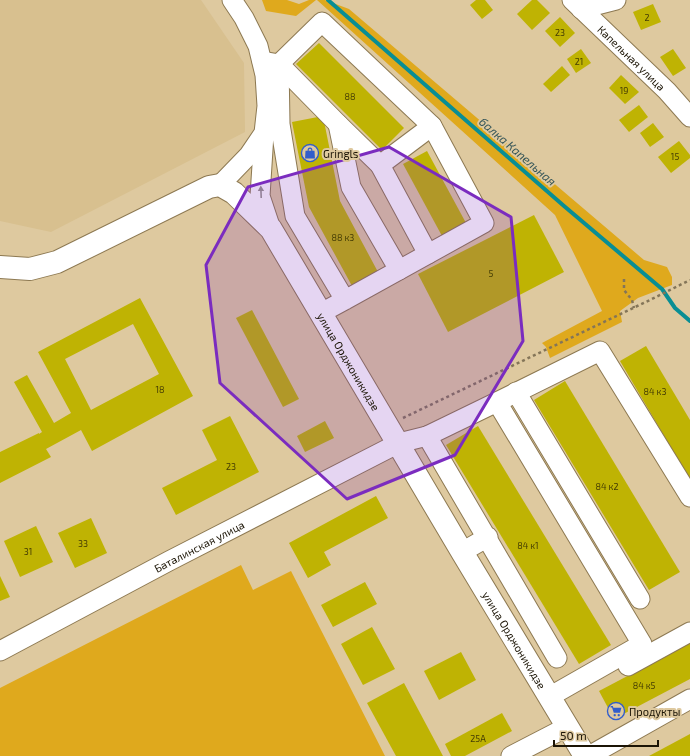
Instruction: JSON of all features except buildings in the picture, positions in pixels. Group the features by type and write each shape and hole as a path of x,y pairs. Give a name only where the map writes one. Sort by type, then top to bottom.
{"main road":[{"name":"улица Орджоникидзе","path":"220,185 234,193 271,229 462,552 585,756"},
{"path":"0,267 30,269 57,262 204,190 220,185"}],"street":[{"path":"232,0 244,18 258,46 271,63 338,124 380,165 428,254"},
{"path":"577,4 616,0"},
{"name":"Капельная улица","path":"577,4 667,91 690,117"},
{"path":"271,229 260,196 267,106 265,75 271,63 322,22 432,126 484,223 321,313"},
{"path":"271,63 295,216 345,300"},
{"path":"338,124 351,187 399,270"},
{"path":"380,165 432,126"},
{"path":"220,185 249,155 264,133"},
{"path":"291,262 315,249"},
{"name":"Баталинская улица","path":"0,651 168,561 394,435 427,436 600,351 690,497"},
{"path":"516,392 640,599"},
{"path":"497,402 642,644 552,702"},
{"path":"427,436 488,537 557,658"},
{"path":"462,552 488,537"},
{"path":"552,702 690,632"},
{"path":"589,756 690,699"},
{"path":"512,756 567,727"}],"path":[{"path":"624,279 624,290 632,300 634,308"},
{"path":"394,435 400,420 690,280"}],"highlighted area":[{"path":"389,147 511,217 523,341 455,455 347,499 220,383 206,265 248,187"}],"shaded area":[{"path":"0,0 201,0 244,63 245,132 51,232 0,221"},
{"path":"262,0 287,0 299,4 309,0 316,0 296,16 266,11"},
{"path":"317,0 325,0 349,9 644,260 667,267 672,277 672,285 638,298 620,311 622,322 550,358 546,347 542,343 602,311 555,215"},
{"path":"241,565 253,590 291,571 385,756 0,756 0,688"}],"waterway":[{"name":"балка Капельная","path":"328,0 564,206 662,289 675,308 690,321"}],"place":[{"name":"Gringls","path":"310,153"},
{"name":"Продукты","path":"616,711"}]}
